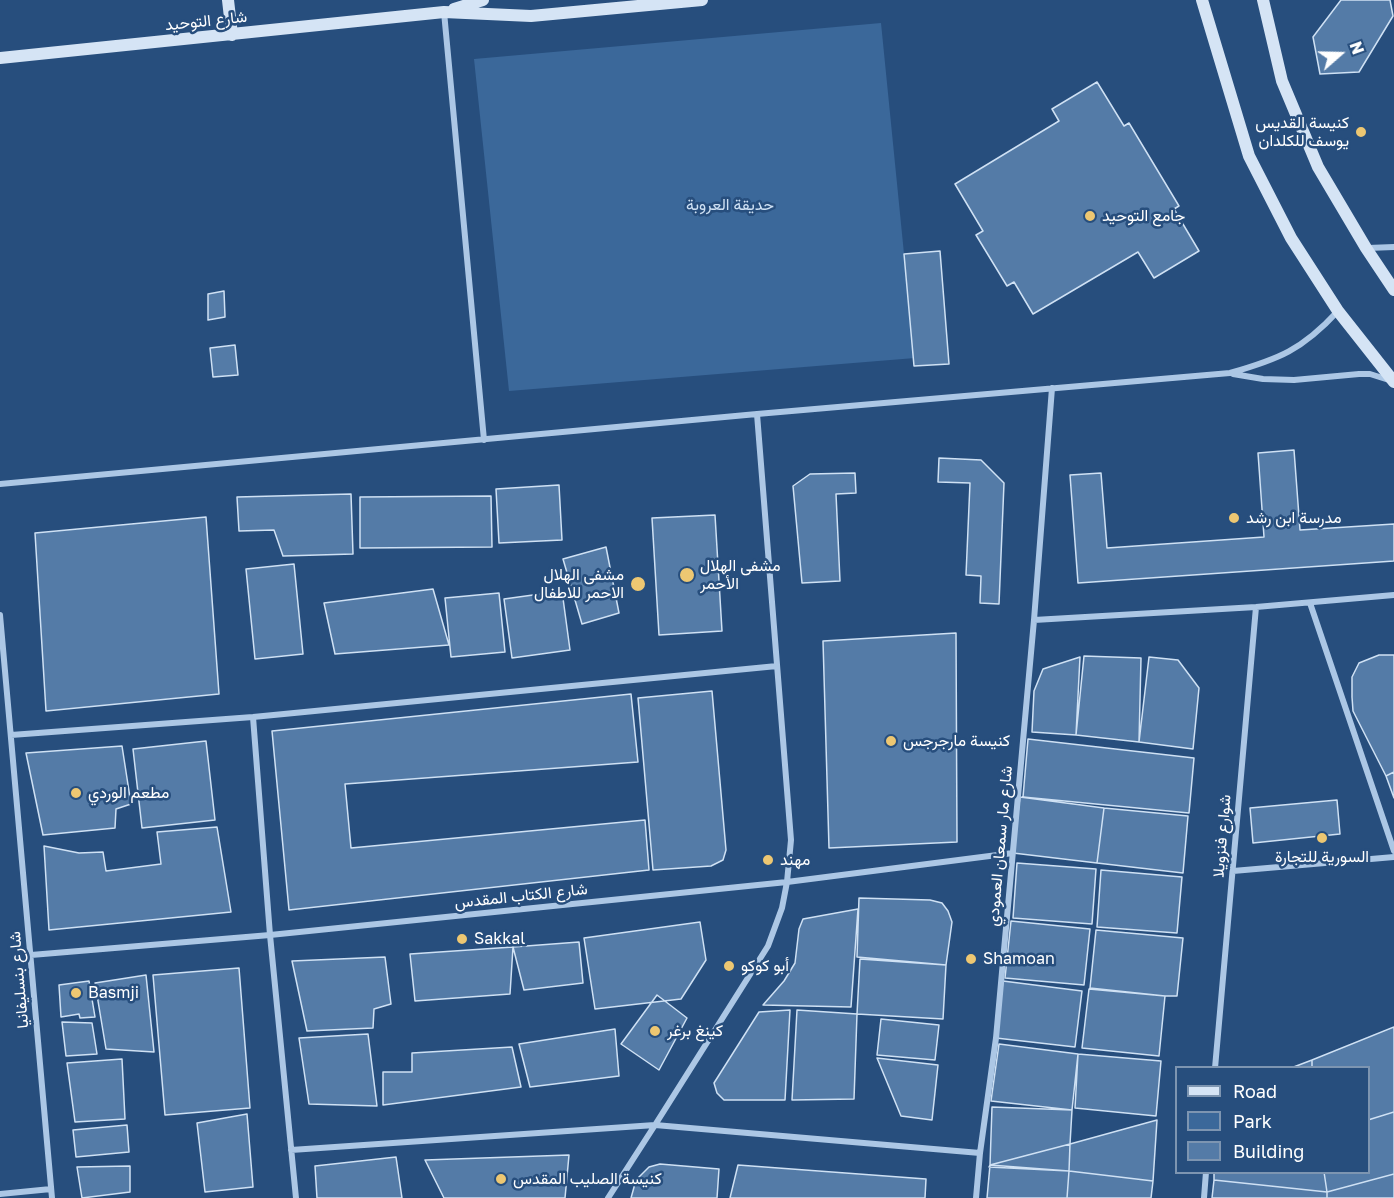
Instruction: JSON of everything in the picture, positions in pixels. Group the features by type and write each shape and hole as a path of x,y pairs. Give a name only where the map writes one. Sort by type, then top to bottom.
{"main road":[{"path":"228,0 231,29"},
{"path":"444,12 483,0"},
{"name":"شارع التوحيد","path":"0,58 231,29 444,12 531,16 702,0"},
{"path":"1263,0 1282,81 1318,167 1366,249 1394,290"},
{"path":"1199,2 1249,156 1291,238 1338,311 1394,382"}],"street":[{"path":"444,12 484,440"},
{"path":"1366,249 1394,247"},
{"path":"0,484 1230,373 1263,364 1305,343 1338,311"},
{"path":"1230,373 1263,379 1294,380 1359,374 1394,382"},
{"name":"شارع مار سمعان العمودي","path":"976,1198 996,1038 1034,620 1052,388"},
{"path":"608,1198 768,946 782,908 787,882 791,840 757,414"},
{"path":"1034,620 1256,607 1394,595"},
{"path":"1310,603 1394,851"},
{"name":"شوارع فنزويلا","path":"1215,1066 1256,607"},
{"name":"شارع بنسليفانيا","path":"0,615 52,1198"},
{"path":"11,735 253,717 777,666"},
{"path":"253,717 270,935 296,1198"},
{"name":"شارع الكتاب المقدس","path":"31,955 270,935 787,882 1013,853"},
{"path":"1233,871 1394,857"},
{"path":"291,1150 656,1125 981,1153"},
{"path":"1204,1198 1206,1174"},
{"path":"0,1194 51,1189"}],"green space":[{"name":"حديقة العروبة","path":"881,23 915,358 509,391 474,59"}],"building":[{"path":"1341,0 1390,0 1393,16 1359,72 1320,74 1313,37"},
{"path":"1097,82 1124,126 1129,123 1179,206 1174,209 1199,251 1154,278 1138,252 1033,314 1014,282 1007,286 976,235 983,231 955,184 1059,121 1052,109"},
{"path":"940,251 949,364 914,366 904,254"},
{"path":"224,291 225,317 208,320 208,294"},
{"path":"235,345 238,375 213,377 210,348"},
{"path":"1294,450 1300,530 1394,524 1394,561 1078,583 1070,475 1101,473 1107,548 1264,537 1258,453"},
{"path":"939,458 981,460 1004,483 999,604 980,603 981,576 966,575 970,483 938,482"},
{"path":"855,473 856,493 836,494 840,581 802,583 793,486 810,474"},
{"path":"559,485 562,540 499,543 496,489"},
{"path":"351,494 353,554 283,556 274,530 239,531 237,497"},
{"path":"491,496 492,547 360,548 360,497"},
{"name":"مشفى الهلال الأحمر","path":"715,515 722,631 659,635 652,518"},
{"path":"206,517 219,694 46,711 35,533"},
{"path":"606,547 619,613 582,624 563,559"},
{"path":"294,564 303,654 255,659 246,569"},
{"path":"433,589 449,645 335,654 324,603"},
{"path":"562,591 570,650 512,658 504,599"},
{"path":"499,593 505,652 451,657 445,598"},
{"name":"كنيسة مارجرجس","path":"956,633 957,842 829,848 823,641"},
{"path":"1379,655 1394,655 1394,772 1386,776 1353,711 1352,697 1352,677 1359,663"},
{"path":"1084,656 1141,658 1139,742 1076,735"},
{"path":"1080,657 1076,735 1032,732 1034,691 1043,669"},
{"path":"1149,657 1178,660 1199,688 1193,749 1139,742"},
{"path":"712,691 726,850 723,860 711,866 653,870 638,698"},
{"path":"631,694 638,762 345,784 351,848 645,820 649,870 289,910 272,731"},
{"path":"1028,739 1194,758 1189,813 1023,797"},
{"path":"206,741 215,820 142,828 133,749"},
{"path":"122,746 131,804 116,809 115,828 43,835 26,753"},
{"path":"1394,772 1394,798 1386,776"},
{"path":"1020,797 1104,808 1097,863 1013,853"},
{"path":"1337,800 1340,834 1253,843 1250,808"},
{"path":"1104,808 1188,816 1183,873 1097,863"},
{"path":"217,827 231,912 49,930 44,846 79,853 103,852 106,871 161,864 157,832"},
{"path":"1017,863 1096,869 1092,924 1013,918"},
{"path":"1101,870 1182,877 1177,933 1097,927"},
{"path":"859,898 930,900 942,903 952,922 946,965 857,957"},
{"path":"858,909 851,1007 763,1005 784,981 795,963 799,929 803,919"},
{"path":"1011,921 1090,929 1084,985 1005,978"},
{"path":"700,922 706,960 681,999 595,1009 584,938"},
{"path":"1096,930 1183,938 1177,996 1090,988"},
{"path":"579,942 583,983 524,990 513,947"},
{"path":"513,947 510,994 415,1001 410,954"},
{"path":"385,957 391,1004 374,1009 373,1028 307,1031 292,961"},
{"path":"860,959 946,965 943,1019 857,1014"},
{"path":"239,968 250,1108 165,1115 153,975"},
{"path":"146,975 154,1052 106,1049 95,983"},
{"path":"89,981 95,1017 80,1018 79,1014 61,1017 59,985"},
{"path":"1003,981 1082,991 1075,1047 996,1038"},
{"path":"1089,989 1165,996 1159,1056 1082,1048"},
{"name":"كينغ برغر","path":"657,995 687,1018 659,1070 621,1044"},
{"path":"790,1010 785,1100 724,1100 717,1093 714,1083 759,1012"},
{"path":"797,1010 857,1014 854,1099 792,1100"},
{"path":"881,1019 939,1025 935,1060 877,1055"},
{"path":"62,1022 92,1023 97,1054 66,1056"},
{"path":"1394,1027 1394,1112 1370,1119 1370,1066 1312,1066 1312,1060"},
{"path":"615,1029 619,1076 530,1087 519,1044"},
{"path":"368,1034 377,1106 309,1104 299,1038"},
{"path":"999,1044 1078,1054 1072,1110 991,1101"},
{"path":"512,1047 521,1087 383,1105 383,1072 412,1072 412,1053"},
{"path":"1078,1054 1161,1061 1156,1116 1075,1108"},
{"path":"877,1058 938,1065 932,1120 901,1116"},
{"path":"122,1059 125,1119 75,1122 67,1063"},
{"path":"1312,1060 1312,1066 1296,1066"},
{"path":"992,1107 1072,1110 1070,1144 990,1165"},
{"path":"1394,1112 1394,1174 1327,1192 1324,1174 1370,1174 1370,1119"},
{"path":"247,1114 253,1187 205,1192 197,1123"},
{"path":"1157,1120 1153,1181 1069,1171 1070,1144"},
{"path":"127,1125 129,1152 76,1157 73,1130"},
{"path":"1070,1144 1069,1171 989,1167 990,1165"},
{"name":"كنيسة الصليب المقدس","path":"569,1155 565,1198 444,1198 425,1160"},
{"path":"396,1157 402,1198 317,1198 315,1166"},
{"path":"660,1164 719,1169 717,1198 631,1198 636,1180 649,1167"},
{"path":"738,1165 926,1179 925,1198 730,1198"},
{"path":"990,1165 1069,1171 1067,1198 987,1198"},
{"path":"130,1166 130,1192 82,1198 77,1167"},
{"path":"1069,1171 1153,1181 1151,1198 1067,1198"},
{"path":"1214,1174 1324,1174 1327,1192 1214,1180"},
{"path":"1394,1174 1394,1198 1327,1198 1327,1192"},
{"path":"1214,1180 1327,1192 1327,1198 1212,1198"}],"place":[{"name":"كنيسة القديس يوسف للكلدان","path":"1361,132"},
{"name":"جامع التوحيد","path":"1090,216"},
{"name":"مدرسة ابن رشد","path":"1234,518"},
{"name":"مشفى الهلال الأحمر","path":"687,575"},
{"name":"مشفى الهلال الاحمر للاطفال","path":"638,584"},
{"name":"كنيسة مارجرجس","path":"891,741"},
{"name":"مطعم الوردي","path":"76,793"},
{"name":"السورية للتجارة","path":"1322,838"},
{"name":"مهند","path":"768,860"},
{"name":"Sakkal","path":"462,939"},
{"name":"Shamoan","path":"971,959"},
{"name":"أبو كوكو","path":"729,966"},
{"name":"Basmji","path":"76,993"},
{"name":"كينغ برغر","path":"655,1031"},
{"name":"كنيسة الصليب المقدس","path":"501,1179"}]}
